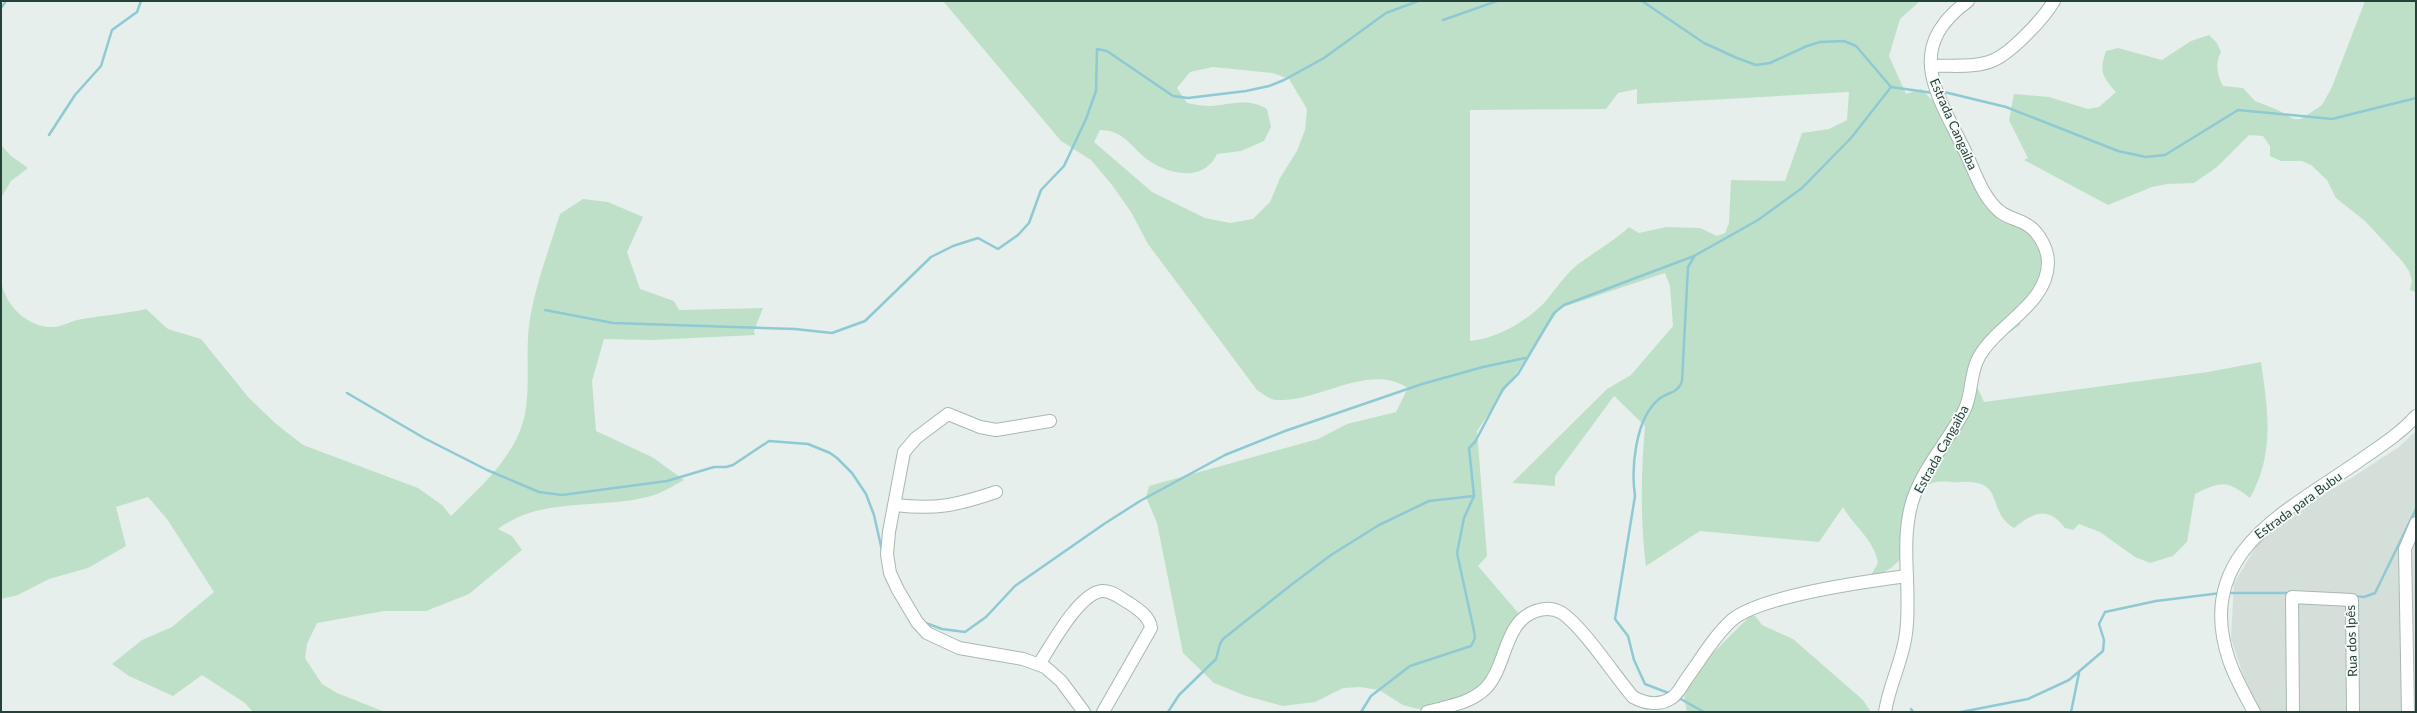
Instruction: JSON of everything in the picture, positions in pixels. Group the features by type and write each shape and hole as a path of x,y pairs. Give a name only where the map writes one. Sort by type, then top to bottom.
{"street":[{"name":"Estrada Cangaiba","path":"1885,712 1906,634 1908,524 1918,488 1964,411 1971,378 1979,356 2032,300 2042,283 2048,266 2045,249 2037,234 2024,223 2003,215 1990,201 1982,188 1934,86 1930,66 1933,42 1937,32 1952,14 1968,1"},
{"path":"1930,66 1976,64 1996,59 2026,34 2048,11 2054,1"},
{"path":"1050,421 996,430 980,427 954,415 944,416 907,447 889,532 887,554 890,573 907,607 917,622 927,633 959,648 1039,664 1062,681 1084,712"},
{"name":"Estrada para Bubu","path":"2254,712 2237,680 2224,644 2222,605 2224,585 2234,562 2252,538 2398,433 2416,416"},
{"path":"895,505 924,509 941,508 996,492"},
{"path":"2408,712 2405,549 2416,522"},
{"path":"1427,712 1466,701 1486,688 1496,671 1514,628 1525,616 1541,609 1553,609 1571,620 1633,697 1646,703 1655,704 1665,702 1676,694 1719,634 1732,620 1745,611 1840,586 1907,576"},
{"path":"1039,664 1080,604 1094,593 1102,590 1111,592 1132,606 1148,619 1151,628 1103,712"},
{"name":"Rua dos Ipês","path":"2293,712 2292,597 2352,600 2353,712"}],"shaded area":[{"path":"2416,431 2416,712 2260,712 2244,678 2231,638 2234,583 2257,545 2292,512 2348,480 2399,447"}],"green space":[{"path":"943,1 1920,1 1900,19 1889,56 1906,94 1921,89 1939,107 2012,224 2041,229 2048,244 2050,257 2047,268 2027,301 2022,312 2020,325 1997,341 1985,358 1976,384 1984,402 2208,372 2261,362 2266,398 2268,432 2263,465 2258,481 2250,498 2235,488 2224,484 2195,494 2187,542 2173,556 2150,563 2135,557 2100,532 2079,524 2073,530 2065,528 2052,516 2046,514 2034,515 2027,518 2014,528 2005,521 1990,491 1984,486 1975,482 1941,481 1930,484 1923,489 1919,495 1914,512 1912,538 1907,551 1893,566 1876,576 1870,577 1878,563 1876,555 1868,540 1843,507 1819,542 1700,531 1646,566 1642,496 1645,426 1614,396 1555,476 1555,486 1512,483 1607,389 1631,375 1673,326 1670,286 1665,273 1560,308 1477,431 1487,556 1478,566 1520,615 1483,687 1447,706 1418,709 1403,705 1379,690 1360,687 1343,688 1315,702 1283,706 1246,696 1214,683 1183,653 1157,523 1146,497 1149,486 1318,439 1347,424 1396,412 1408,388 1393,381 1377,379 1343,385 1309,396 1276,400 1269,398 1257,390 1148,244 1131,212 1112,185 1091,160 1061,141","holes":["1213,67 1273,73 1289,79 1307,109 1305,130 1297,151 1280,178 1270,202 1253,219 1230,223 1205,218 1152,192 1094,142 1100,130 1114,132 1124,138 1143,156 1157,166 1175,172 1193,173 1208,166 1217,154 1241,151 1264,141 1271,127 1267,109 1260,105 1253,103 1239,103 1209,106 1187,103 1177,88 1190,72","1637,89 1637,104 1849,92 1847,120 1829,129 1802,133 1785,181 1731,180 1729,223 1725,233 1717,236 1700,228 1666,227 1639,233 1629,227 1577,265 1564,278 1545,302 1529,316 1500,333 1480,340 1470,341 1470,110 1606,109 1618,93"]},
{"path":"2365,1 2416,1 2416,292 2410,290 2412,281 2409,271 2402,261 2365,221 2336,198 2327,180 2311,165 2302,161 2281,161 2270,156 2270,146 2263,136 2249,135 2217,167 2194,183 2167,184 2152,187 2108,205 2024,160 2028,158 2009,120 2014,94 2049,97 2088,109 2099,107 2116,92 2108,82 2102,69 2106,51 2118,48 2162,60 2191,41 2209,35 2217,43 2221,52 2217,65 2219,78 2223,86 2243,88 2255,101 2278,110 2294,119 2301,119 2322,105 2332,87"},
{"path":"1,145 11,156 28,168 11,181 1,198"},
{"path":"583,199 608,202 643,217 627,252 640,289 674,301 679,310 763,308 754,331 755,335 652,340 604,339 592,381 596,431 652,457 684,480 658,494 634,500 553,508 515,518 498,529 512,536 522,550 469,594 426,611 384,611 317,623 307,644 305,658 322,684 337,693 385,712 253,712 245,703 202,675 173,696 129,676 112,664 142,640 172,627 214,592 167,519 148,497 116,507 126,546 88,568 49,579 18,595 1,599 1,280 7,298 18,313 26,319 43,326 56,327 79,320 146,309 168,329 201,339 249,398 275,423 303,445 418,488 442,505 451,516 496,470 514,444 520,430 527,402 529,325 537,288 560,214"},
{"path":"1750,616 1755,616 1762,625 1793,639 1863,700 1871,712 1687,712 1684,697 1698,668"}],"waterway":[{"path":"1,8 6,1"},
{"path":"49,135 75,95 101,66 112,30 137,12 141,1"},
{"path":"545,310 613,323 795,329 832,333 865,321 931,257 953,246 978,238 998,249 1018,235 1029,223 1041,190 1064,166 1086,119 1096,91 1097,49 1107,51 1173,96 1188,98 1246,91 1269,86 1284,80 1324,58 1386,13 1418,1"},
{"path":"1443,20 1497,1"},
{"path":"1642,1 1704,43 1756,65 1770,63 1807,46 1820,42 1844,41 1856,46 1891,87 1933,93"},
{"path":"1361,712 1371,696 1410,666 1471,646 1475,638 1457,553 1464,518 1474,496 1469,448 1475,442 1503,389 1518,374 1554,313 1564,305 1694,256 1758,220 1802,188 1851,138 1891,87"},
{"path":"1940,91 2006,107 2118,151 2146,157 2165,155 2238,110 2332,119 2416,98"},
{"path":"1671,694 1645,684 1634,660 1628,636 1615,619 1635,496 1634,472 1636,444 1640,431 1651,408 1659,399 1675,391 1682,381 1688,267 1694,257"},
{"path":"923,622 942,629 965,632 986,617 1015,586 1104,524 1140,501 1225,455 1285,431 1422,384 1483,367 1525,358"},
{"path":"347,393 424,438 487,470 539,492 562,495 667,481 714,467 726,467 733,465 769,441 808,444 830,453 852,473 866,494 874,515 883,555"},
{"path":"1168,712 1179,695 1216,659 1223,639 1331,555 1379,525 1429,501 1474,496"},
{"path":"2354,596 2364,597 2375,593 2416,509"},
{"path":"1961,712 2028,699 2069,680 2103,651 2104,640 2099,624 2105,612 2156,601 2221,593"},
{"path":"2228,593 2289,593"},
{"path":"2071,712 2079,673"},
{"path":"1677,697 1704,712"}]}
